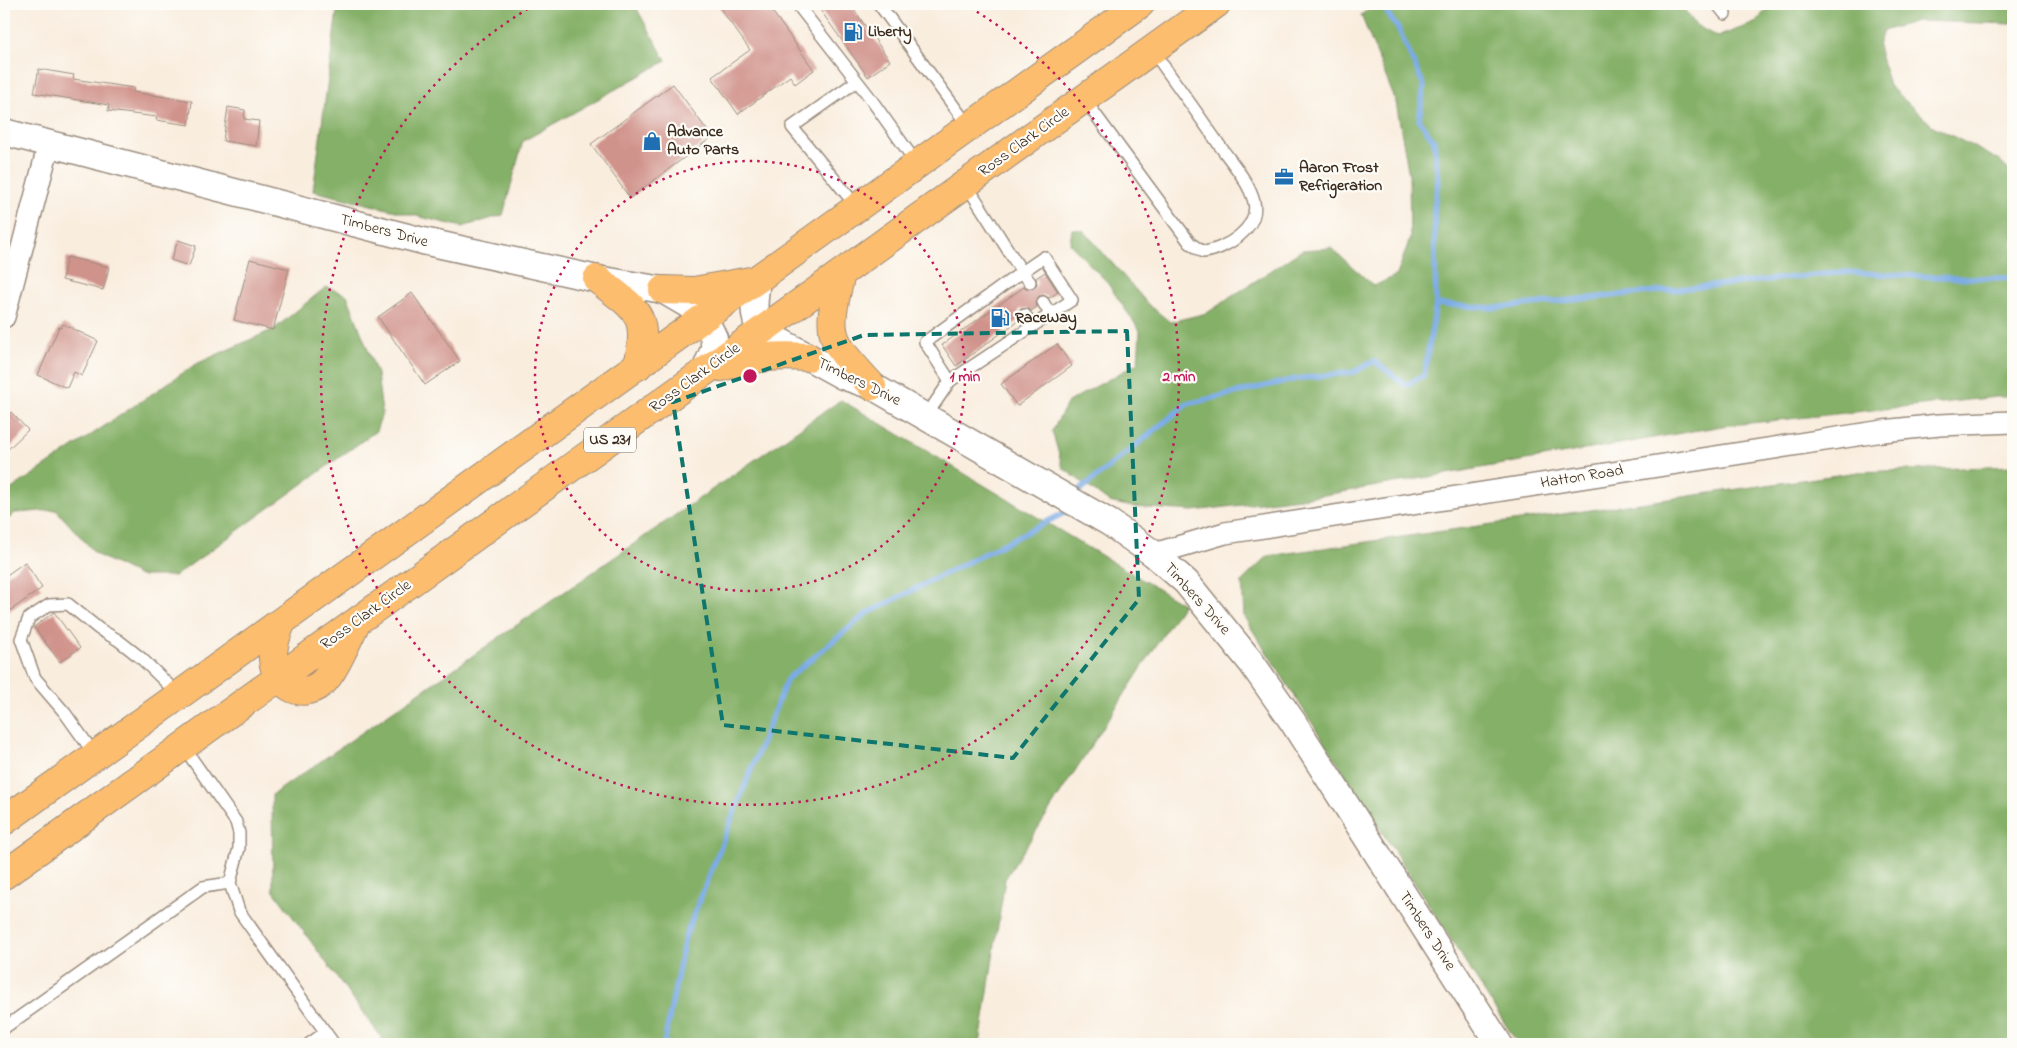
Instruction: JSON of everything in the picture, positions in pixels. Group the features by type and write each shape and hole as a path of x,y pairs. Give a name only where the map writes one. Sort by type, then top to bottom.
{"highway":[{"name":"US 231","path":"4,821 1140,4"},
{"name":"Ross Clark Circle","path":"4,875 1216,4"},
{"path":"841,274 832,310 831,322 835,339 842,354 872,386"},
{"path":"597,280 634,308 638,316 643,342 638,366"},
{"path":"663,290 694,291 757,280"},
{"path":"705,371 753,358 777,355 808,357"},
{"path":"279,678 273,659 275,639 282,621"},
{"path":"156,712 183,746"}],"street":[{"name":"Timbers Drive","path":"4,132 423,241 597,280 663,290 687,304 704,317 714,338 714,349 705,371"},
{"path":"4,316 49,144"},
{"path":"757,280 754,308 755,322 761,331"},
{"name":"Timbers Drive","path":"761,331 843,376 872,386 1110,523 1154,554 1186,582 1251,662 1299,730 1500,1044"},
{"name":"Hatton Road","path":"1154,554 1225,533 1824,440 1939,425 2013,422"}],"lane":[{"path":"797,4 917,164"},
{"path":"879,4 968,127"},
{"path":"1717,4 1725,14"},
{"path":"1084,98 1190,243 1203,252 1215,251 1227,244 1248,227 1253,220 1254,202 1249,189 1152,50"},
{"path":"857,82 792,127 857,207"},
{"path":"966,184 1030,282"},
{"path":"926,416 950,381 973,360 1012,332 1033,326 1072,300 1044,257 986,298 971,316 954,328 925,342 950,381"},
{"path":"1004,286 1011,296"},
{"path":"986,298 994,308"},
{"path":"1043,302 1050,314"},
{"path":"1025,315 1033,326"},
{"path":"95,755 65,713 35,678 21,639 28,618 49,605 68,604 141,658 179,695"},
{"path":"183,746 236,822 239,833 239,848 230,883 239,911 334,1044"},
{"path":"4,1028 203,887 230,883"},
{"path":"309,1044 326,1032"}],"highlighted area":[{"path":"1127,331 1139,599 1013,758 723,725 673,402 864,335"}],"green space":[{"path":"338,4 644,4 637,9 666,61 523,141 503,215 462,227 313,191"},
{"path":"1375,4 1680,4 1696,25 1717,37 1757,22 1769,4 2013,4 2013,24 1916,21 1883,31 1878,46 1889,86 1933,126 1997,159 2013,174 2013,397 1997,397 1722,426 1325,495 1193,511 1133,507 1109,502 1063,468 1052,431 1068,402 1138,363 1140,331 1106,281 1070,244 1072,229 1084,231 1149,305 1170,322 1207,313 1302,250 1331,248 1374,286 1397,275 1410,238 1409,175 1396,102 1361,15"},
{"path":"326,287 347,295 377,374 382,413 376,431 175,576 140,576 97,555 56,510 15,513 4,523 4,494 196,364 274,329"},
{"path":"841,400 1183,604 1005,879 980,1044 386,1044 273,890 272,795"},
{"path":"2013,466 2013,1044 1518,1044 1244,617 1242,581 1268,556 1858,472"}],"building":[{"path":"717,4 767,4 814,70 795,84 790,76 738,114 712,77 750,50"},
{"name":"Liberty","path":"816,4 850,4 890,61 868,77"},
{"path":"39,69 74,75 73,79 134,88 133,92 192,101 189,125 156,120 157,117 108,111 109,105 34,93"},
{"name":"Advance Auto Parts","path":"673,84 712,137 630,198 591,144"},
{"path":"228,107 245,110 244,119 259,121 256,146 223,141"},
{"path":"178,240 196,246 189,266 171,260"},
{"path":"67,257 109,267 103,290 62,280"},
{"path":"250,259 289,269 273,330 234,320"},
{"name":"RaceWay","path":"1045,272 1058,292 1049,298 1043,295 1039,296 1036,302 1037,307 1031,311 1028,308 1021,309 1018,312 1019,320 956,366 942,345 1024,287 1028,289 1034,288 1037,284 1036,278"},
{"path":"412,293 460,361 425,385 378,317"},
{"path":"63,324 98,341 82,376 74,372 67,388 38,375 59,327 61,328"},
{"path":"1057,344 1072,366 1017,406 1001,384"},
{"path":"11,412 28,430 4,453 4,418"},
{"path":"25,562 42,588 4,615 4,577"},
{"path":"54,612 80,648 60,662 34,627"}],"waterway":[{"path":"1074,495 1187,404 1296,379 1354,372 1374,361 1406,385 1424,375 1436,304 1434,208 1438,181 1434,141 1419,120 1424,86 1399,30 1381,4"},
{"path":"1436,304 1493,308 1845,272 1958,278 2013,278"},
{"path":"664,1044 685,937 787,679 866,614 1064,513"}],"place":[{"name":"Liberty","path":"853,32"},
{"name":"Advance Auto Parts","path":"652,141"},
{"name":"Aaron Frost Refrigeration","path":"1284,177"},
{"name":"RaceWay","path":"1000,318"}]}
